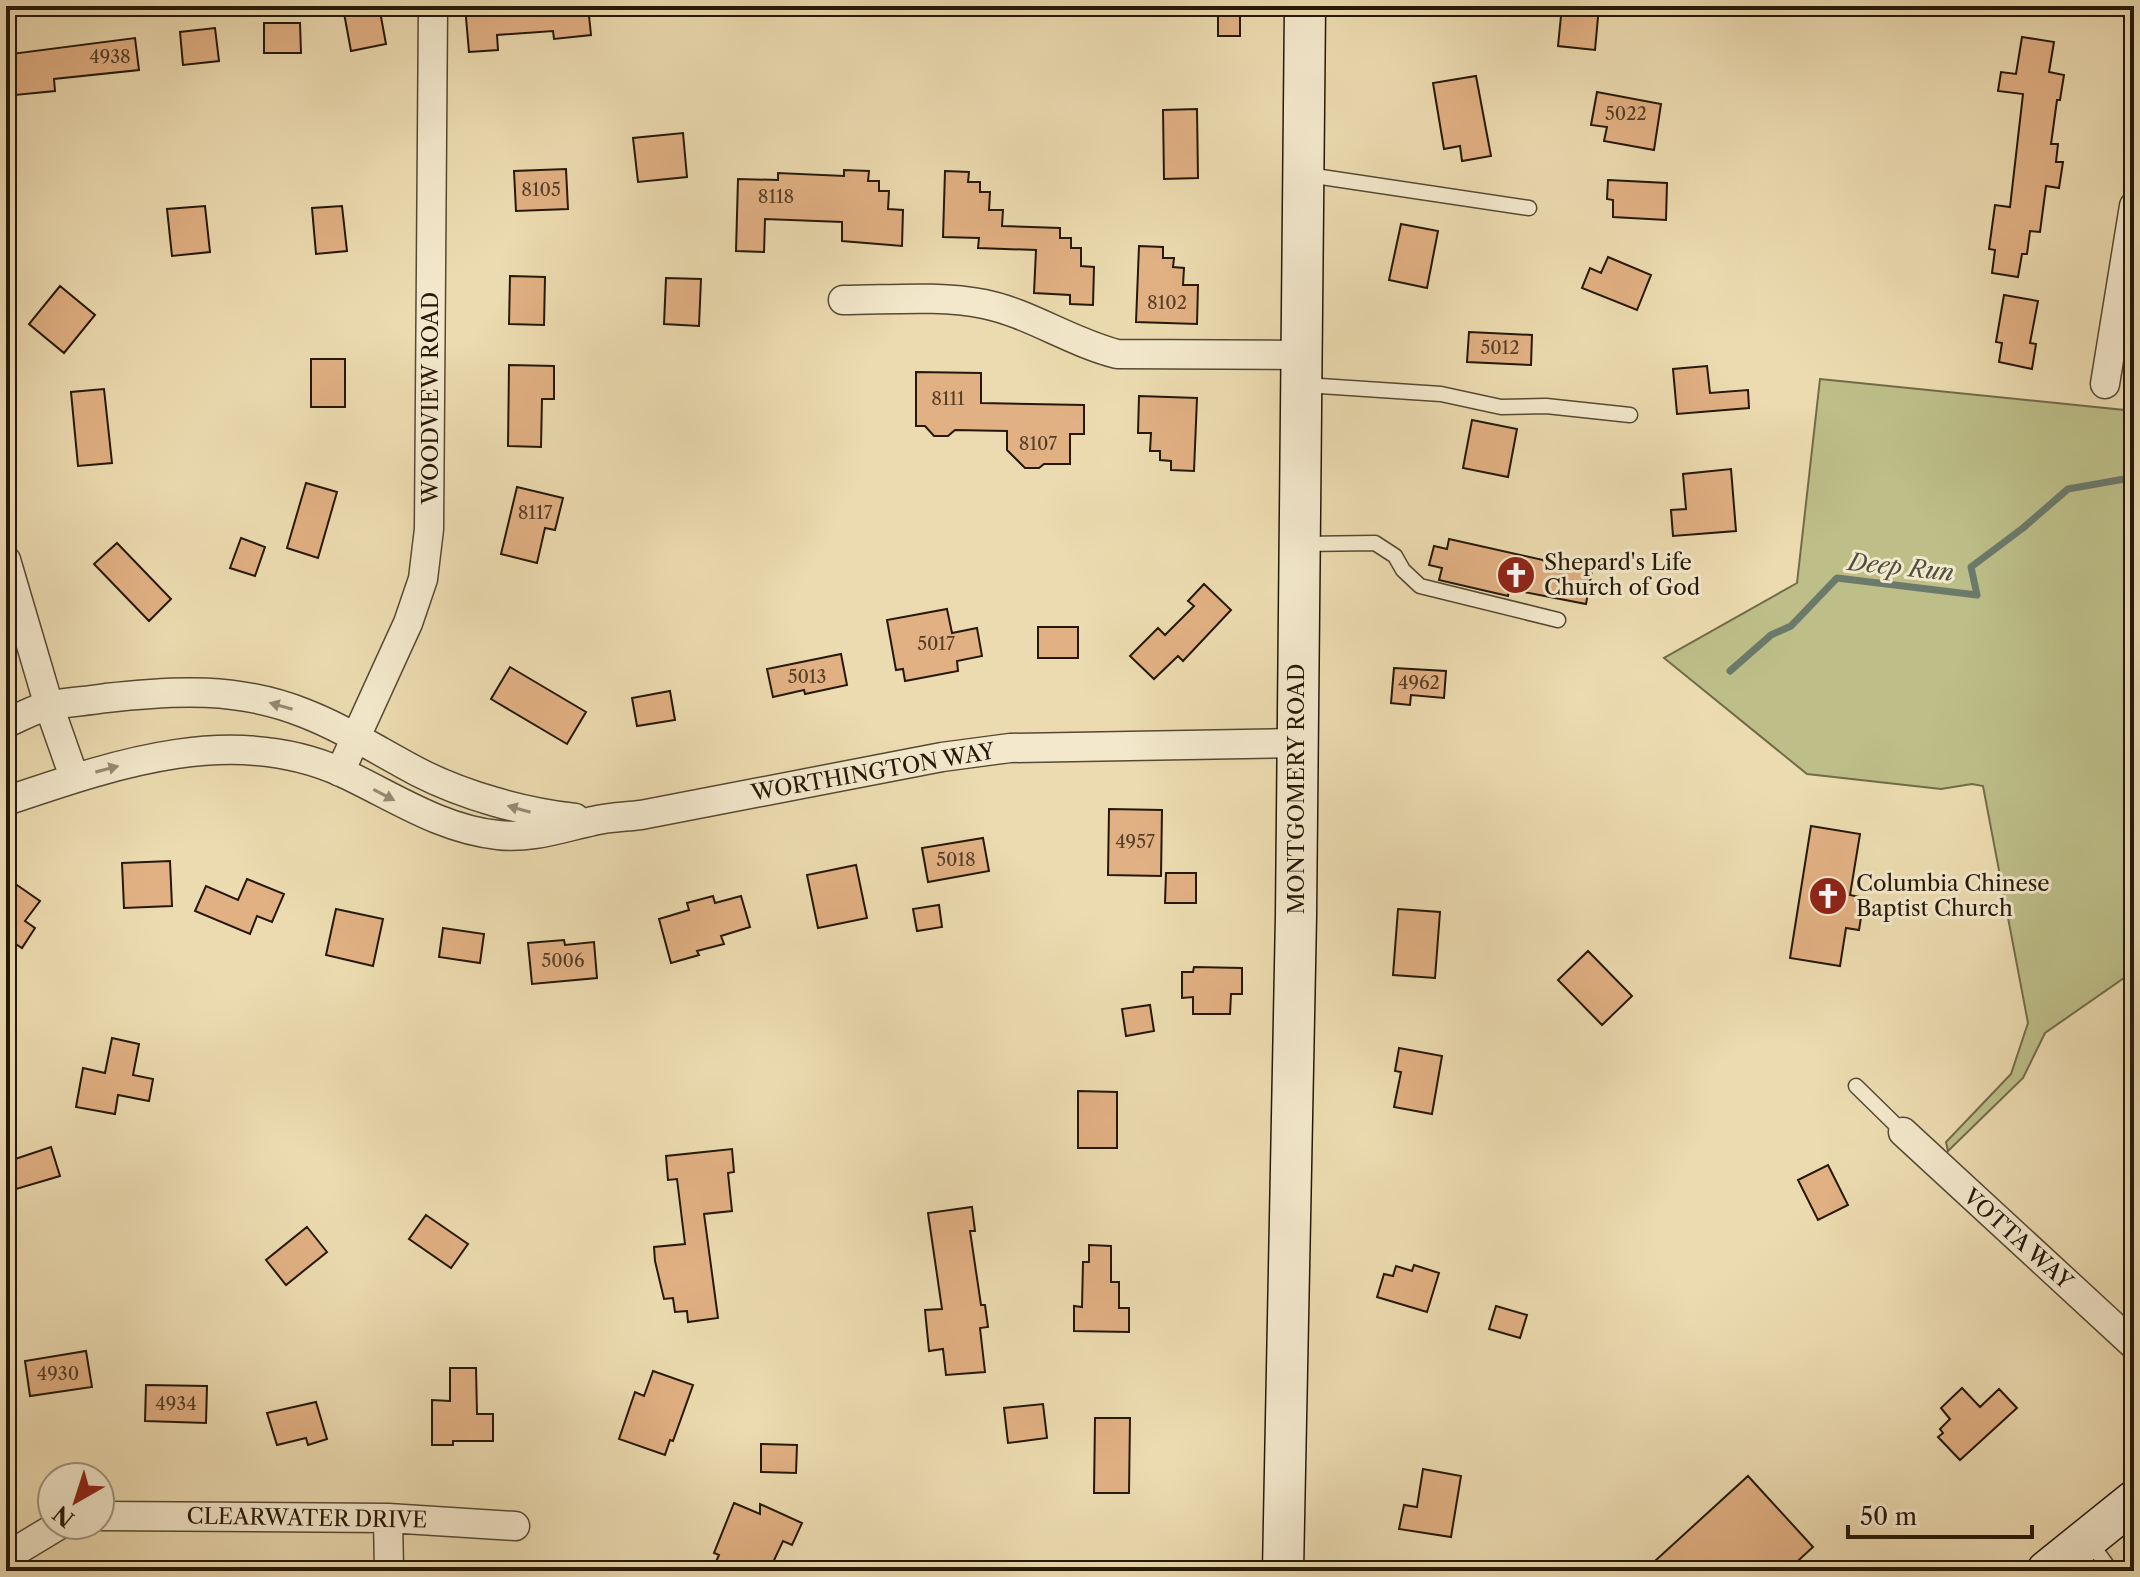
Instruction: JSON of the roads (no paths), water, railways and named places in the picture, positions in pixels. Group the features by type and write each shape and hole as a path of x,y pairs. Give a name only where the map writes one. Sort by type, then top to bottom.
{"main road":[{"name":"MONTGOMERY ROAD","path":"1283,1571 1296,930 1305,6"},
{"path":"2047,1571 2134,1501"}],"street":[{"name":"WOODVIEW ROAD","path":"340,772 408,623 423,579 429,529 433,6"},
{"path":"2105,384 2134,206"},
{"path":"843,300 958,300 986,304 1087,346 1117,354 1301,370"},
{"path":"6,560 49,706 74,777"},
{"name":"WORTHINGTON WAY","path":"6,723 49,706 142,692 248,696 302,712 356,736 420,773 510,807 538,814 596,820"},
{"name":"WORTHINGTON WAY","path":"6,801 74,777 138,760 203,750 241,749 283,753 340,772 408,808 461,827 498,835 536,835 596,820 641,815 942,757 1010,748 1296,743"},
{"name":"VOTTA WAY","path":"1903,1132 2134,1345"},
{"name":"CLEARWATER DRIVE","path":"116,1516 388,1518 515,1526"},
{"path":"388,1518 389,1571"},
{"path":"6,1557 36,1539"}],"lane":[{"path":"1303,174 1529,208"},
{"path":"1301,370 1501,407 1546,406 1630,415"},
{"path":"1299,544 1375,543 1395,556 1403,570 1420,586 1558,620"},
{"path":"1856,1086 1903,1132"},
{"path":"2087,1538 2111,1571"}],"waterway":[{"name":"Deep Run","path":"1730,671 1771,635 1791,626 1837,578 1977,595 1971,567 2068,489 2130,478 2134,473"}],"place":[{"name":"Shepard's Life Church of God","path":"1516,575"},
{"name":"Columbia Chinese Baptist Church","path":"1828,896"}]}
